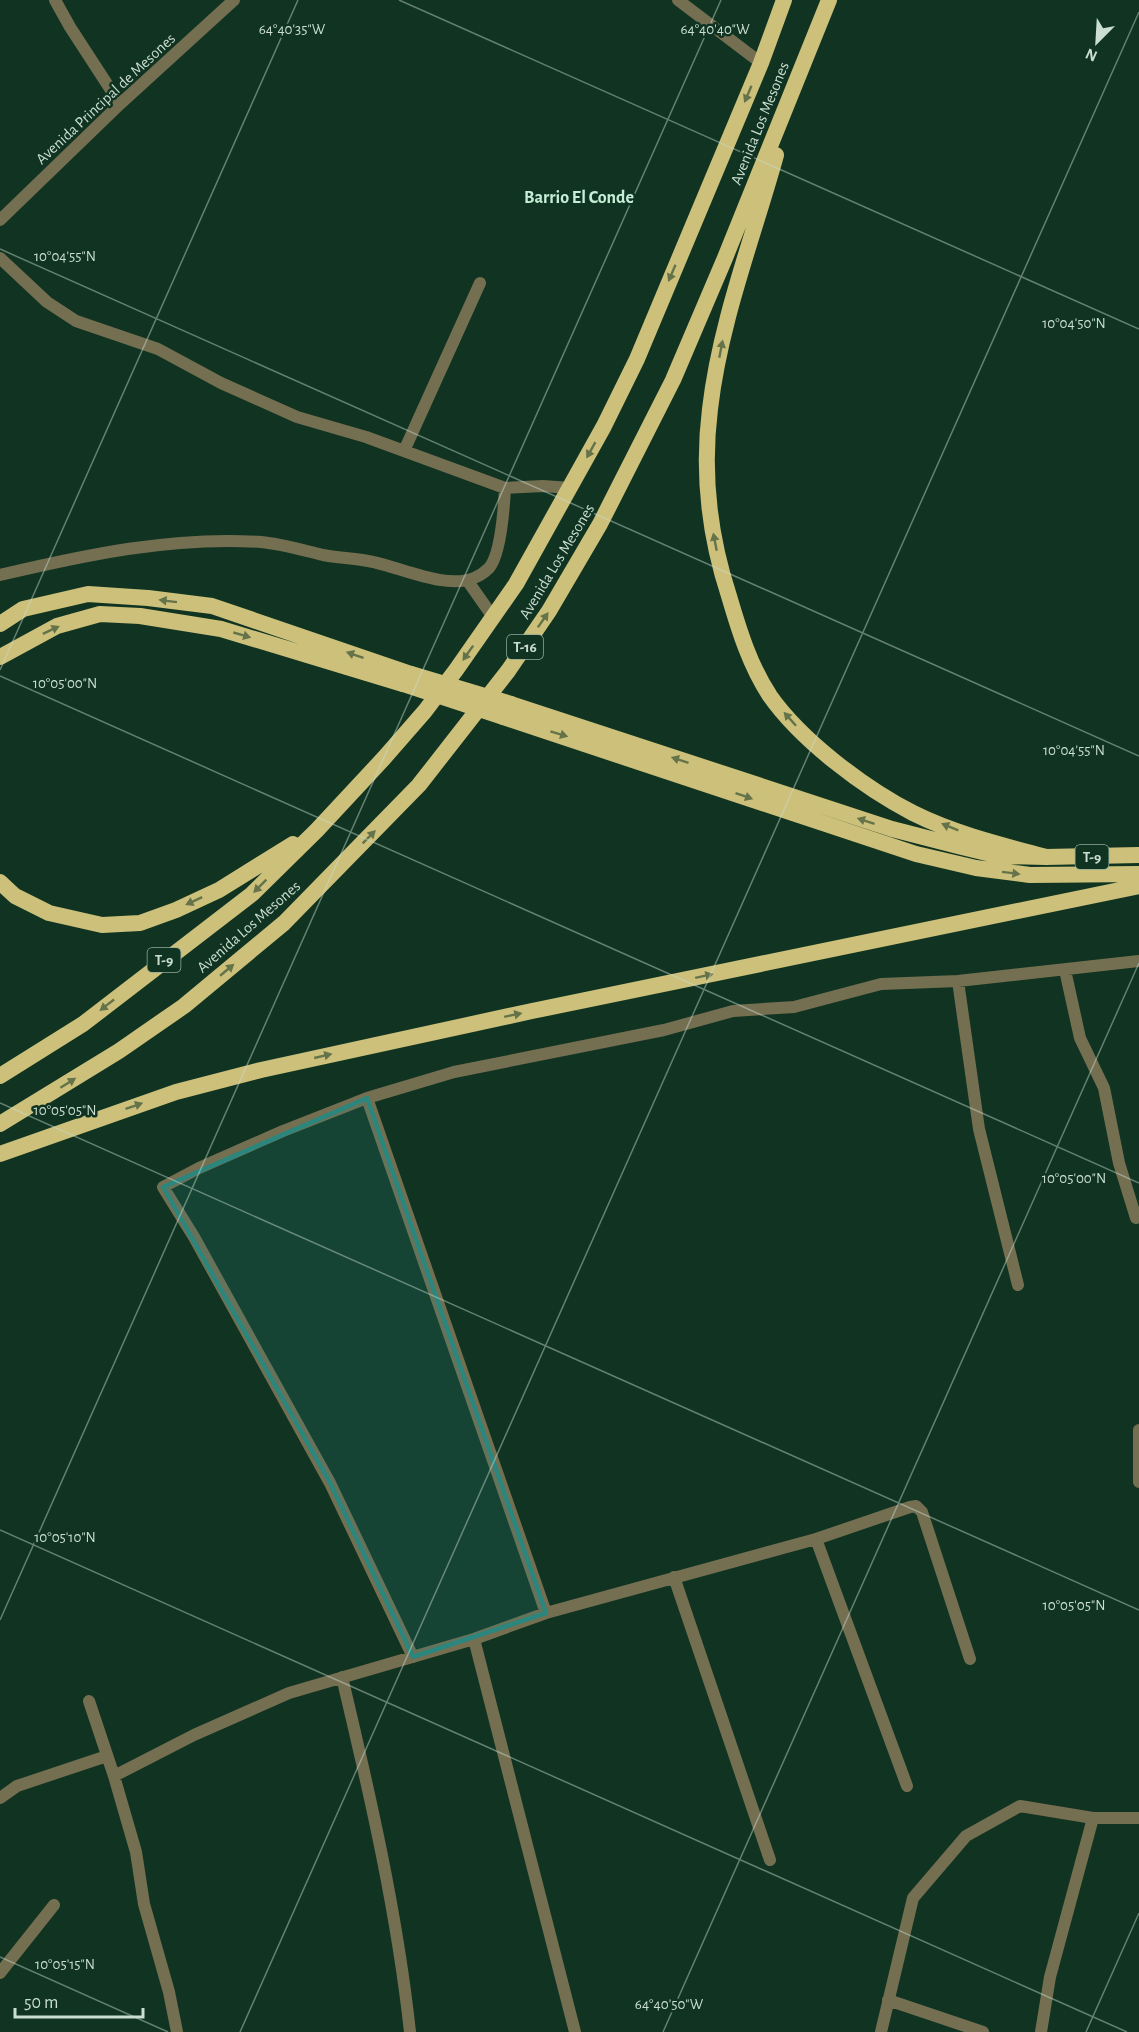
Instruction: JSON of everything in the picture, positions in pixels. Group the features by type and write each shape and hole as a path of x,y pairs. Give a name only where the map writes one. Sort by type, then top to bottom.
{"highway":[{"name":"Avenida Los Mesones","path":"0,1076 83,1024 252,894 317,830 425,711 516,584 604,426 637,359 761,63 784,0"},
{"name":"Avenida Los Mesones","path":"0,1125 119,1051 184,1006 284,923 419,785 508,671 549,610 600,524 673,380 829,0"},
{"path":"800,71 730,313 710,407 707,501 718,559 729,598 743,642 770,695 805,736 838,763 871,788 913,813 971,836 1046,857"},
{"path":"0,624 23,609 88,594 212,606 407,679"},
{"path":"0,657 57,626 100,614 140,616 221,629 407,679 892,829 999,856 1046,857"},
{"path":"507,710 916,854 976,868 1030,875 1139,874"},
{"path":"0,882 15,896 49,913 102,925 140,923 176,910 219,890 317,830"},
{"name":"T-9","path":"1046,857 1139,855"},
{"path":"0,1154 176,1092 261,1070 1139,886"}],"street":[{"path":"55,0 120,104"},
{"name":"Avenida Principal de Mesones","path":"0,220 120,104 234,0"},
{"path":"678,0 761,63"},
{"path":"0,258 47,302 76,321 158,349 221,383 297,417 404,451 504,488 543,486 570,488"},
{"path":"404,451 480,283"},
{"path":"0,575 132,548 240,542 284,545 324,555 388,565 446,582 467,580 483,573 490,567 493,560 502,526 504,488"},
{"path":"467,580 493,617"},
{"path":"413,1657 330,1483 164,1187 199,1168 283,1131 367,1098 454,1072 664,1030 733,1011 794,1007 881,984 958,981 1139,961"},
{"path":"1065,970 1080,1038 1104,1088 1119,1163 1136,1218"},
{"path":"958,981 979,1128 1018,1285"},
{"path":"367,1098 546,1613"},
{"path":"1139,1430 1139,1482"},
{"path":"114,1776 194,1735 289,1693 474,1639 546,1613 816,1539 916,1506 922,1512 970,1659"},
{"path":"816,1539 907,1786"},
{"path":"674,1577 770,1860"},
{"path":"474,1639 575,2032"},
{"path":"342,1677 372,1800 400,1950 410,2032"},
{"path":"89,1701 136,1852 144,1904 177,2032"},
{"path":"0,1798 18,1786 107,1756"},
{"path":"881,2032 913,1898 966,1836 1020,1806 1093,1818 1139,1818"},
{"path":"1041,2032 1050,1977 1093,1818"},
{"path":"0,1973 54,1905"},
{"path":"888,2000 983,2032"}],"highlighted area":[{"path":"367,1098 546,1613 413,1657 330,1483 163,1187"}],"district":[{"name":"Barrio El Conde","path":"579,197"}]}
